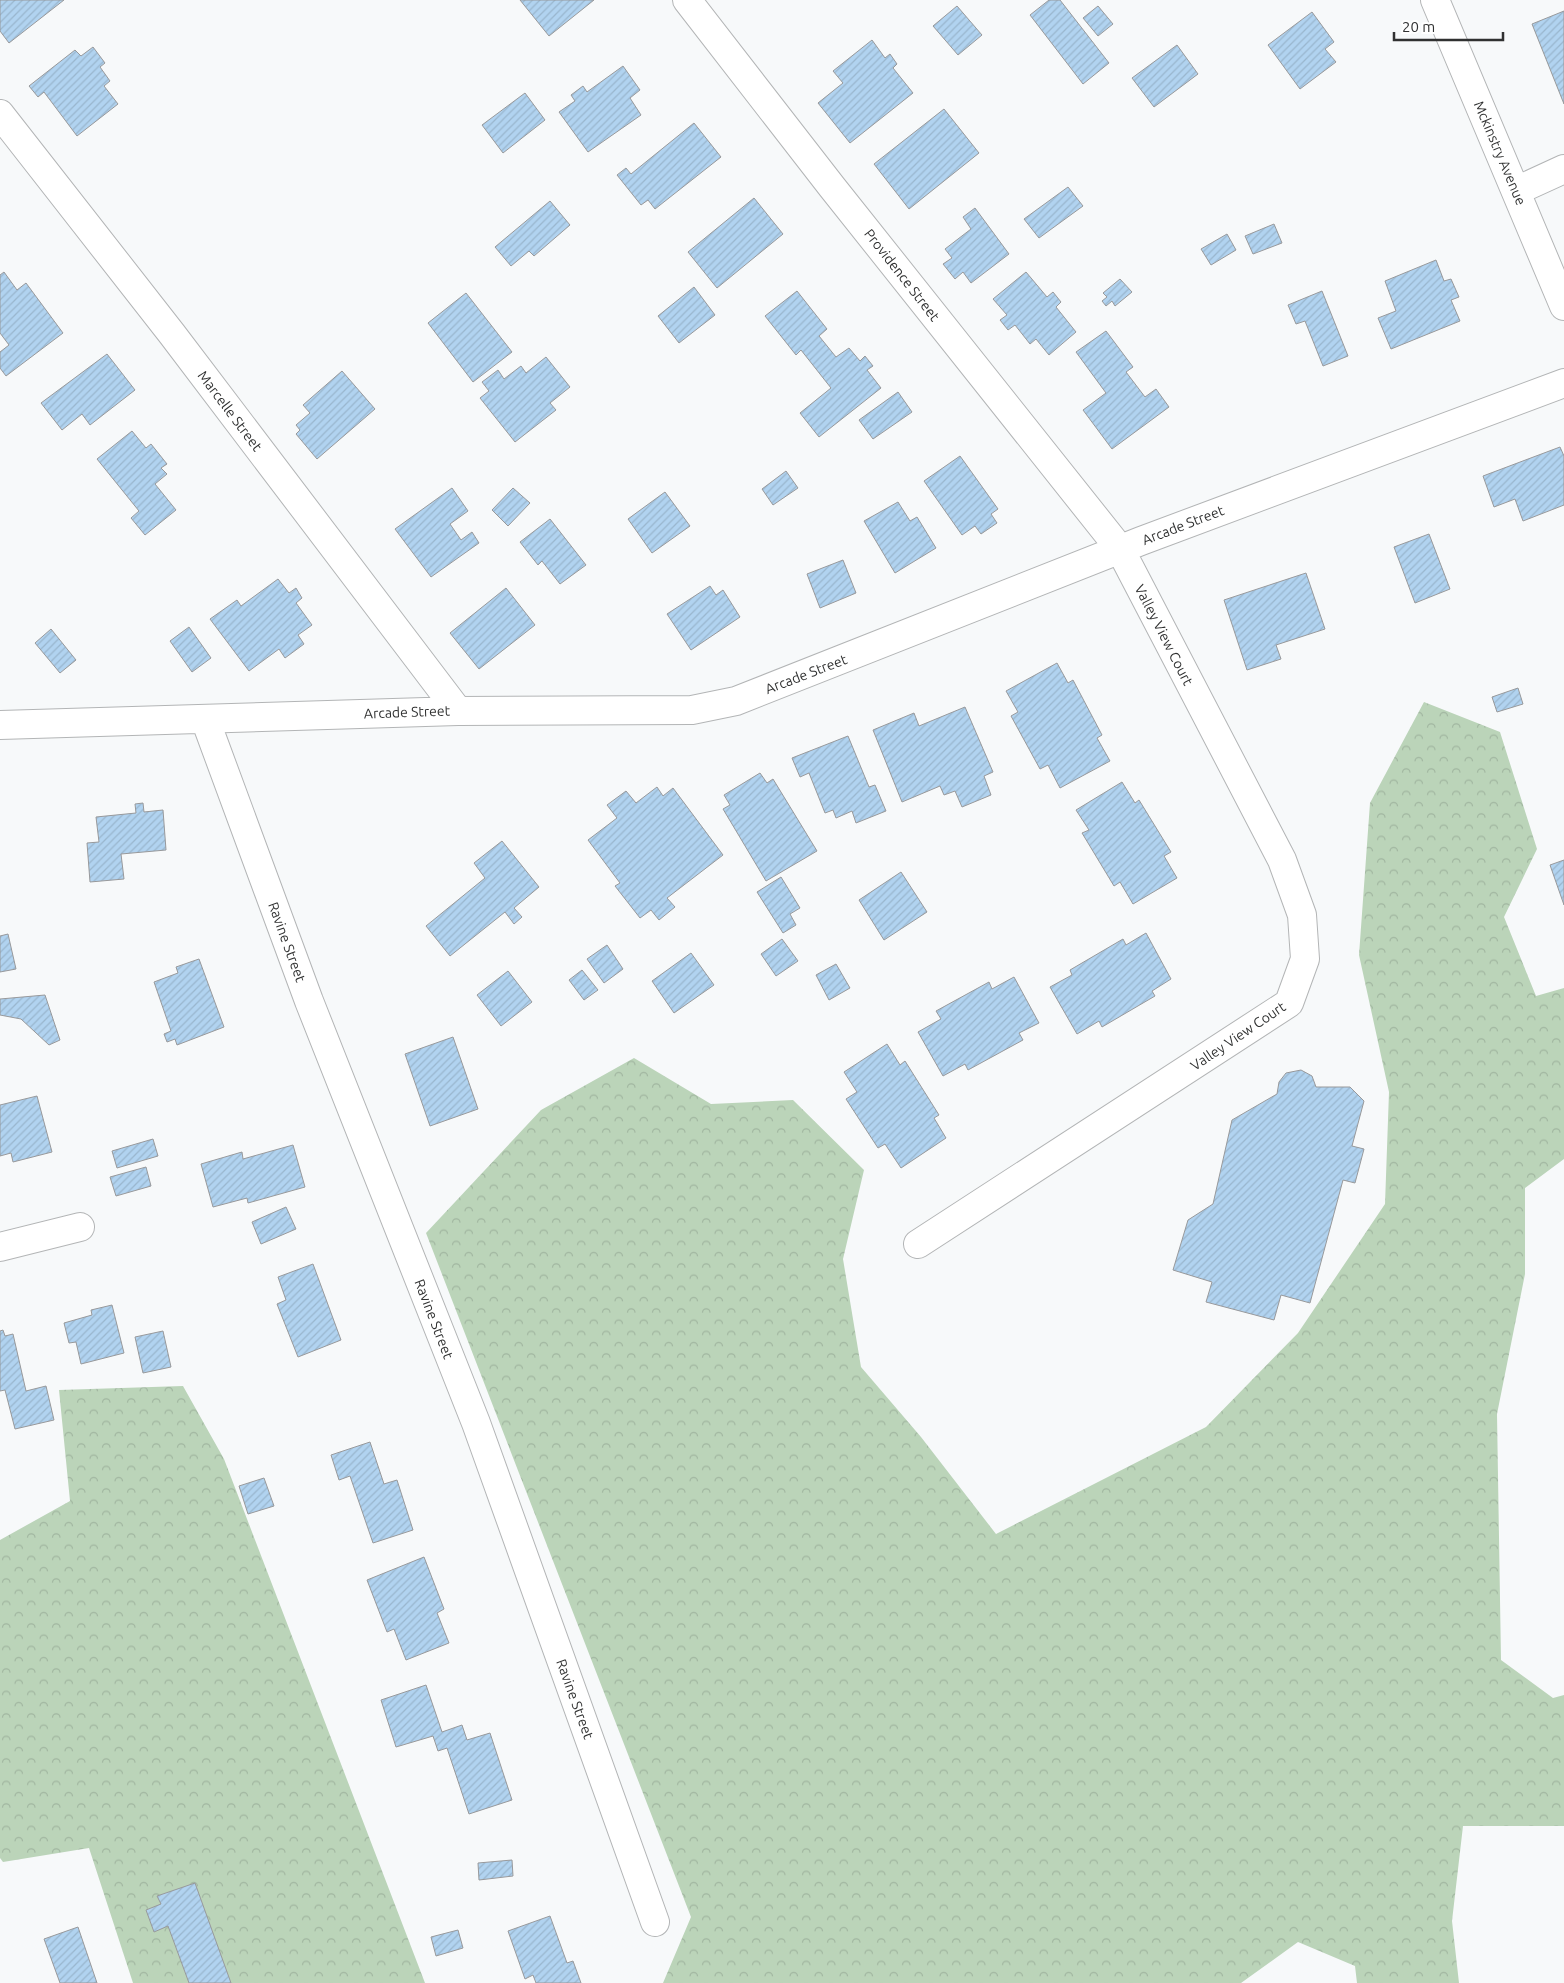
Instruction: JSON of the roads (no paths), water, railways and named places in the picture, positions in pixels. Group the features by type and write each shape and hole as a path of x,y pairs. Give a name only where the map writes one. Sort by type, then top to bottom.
{"street":[{"name":"Providence Street","path":"687,0 832,187 1120,549"},
{"name":"Mckinstry Avenue","path":"1435,0 1564,306"},
{"name":"Marcelle Street","path":"0,114 172,334 458,710"},
{"path":"1516,191 1564,169"},
{"name":"Arcade Street","path":"0,725 205,720 458,710 692,710 736,700 1120,549 1564,383"},
{"name":"Valley View Court","path":"918,1244 1289,1003 1305,959 1302,914 1282,860 1120,549"},
{"name":"Ravine Street","path":"205,720 309,1001 476,1424 655,1922"},
{"path":"0,1247 80,1227"}]}
